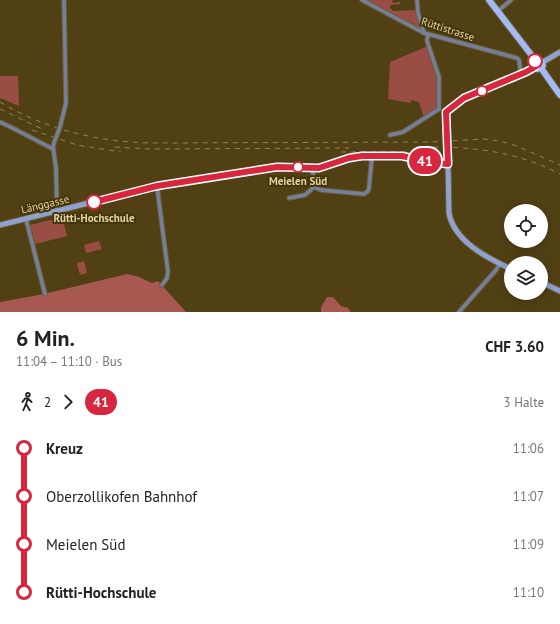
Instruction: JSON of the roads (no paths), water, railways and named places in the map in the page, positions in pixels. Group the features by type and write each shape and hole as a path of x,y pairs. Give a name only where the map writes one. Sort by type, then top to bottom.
{"main road":[{"path":"488,0 498,11 560,94"}],"street":[{"path":"57,212 54,143 66,103 64,0"},
{"name":"Rüttistrasse","path":"362,0 426,34 518,59 521,75"},
{"path":"417,0 418,13 439,77 439,109"},
{"path":"498,11 510,0"},
{"path":"446,112 464,98 521,75 560,52"},
{"path":"439,109 446,112"},
{"path":"390,135 403,132 439,109"},
{"path":"446,112 447,140"},
{"path":"0,122 11,126 30,138 54,149"},
{"path":"447,154 449,213 454,226 464,239 490,259 504,266"},
{"path":"314,187 321,190 364,194 369,188 372,156"},
{"name":"Länggasse","path":"0,226 157,186 277,167 313,168 326,166 356,157 372,156 402,156 435,163 448,164"},
{"path":"313,168 314,187"},
{"path":"157,186 168,270 168,277 162,285"},
{"path":"289,198 305,195 314,187"},
{"path":"26,219 45,294"},
{"path":"459,312 500,264"},
{"path":"548,285 560,291"}],"tunnel":[{"path":"447,140 447,154"}],"railway":[{"path":"0,102 18,112 55,127 74,133 112,140 153,143 432,142 484,139 500,141 517,146 560,165"},
{"path":"0,109 42,129"},
{"path":"32,130 77,145 121,152"},
{"path":"115,147 150,149 349,148"},
{"path":"433,147 466,148 514,156 560,174"},
{"path":"341,152 441,152"}],"place":[{"name":"Meielen Süd","path":"298,167"},
{"name":"Rütti-Hochschule","path":"94,202"}]}
